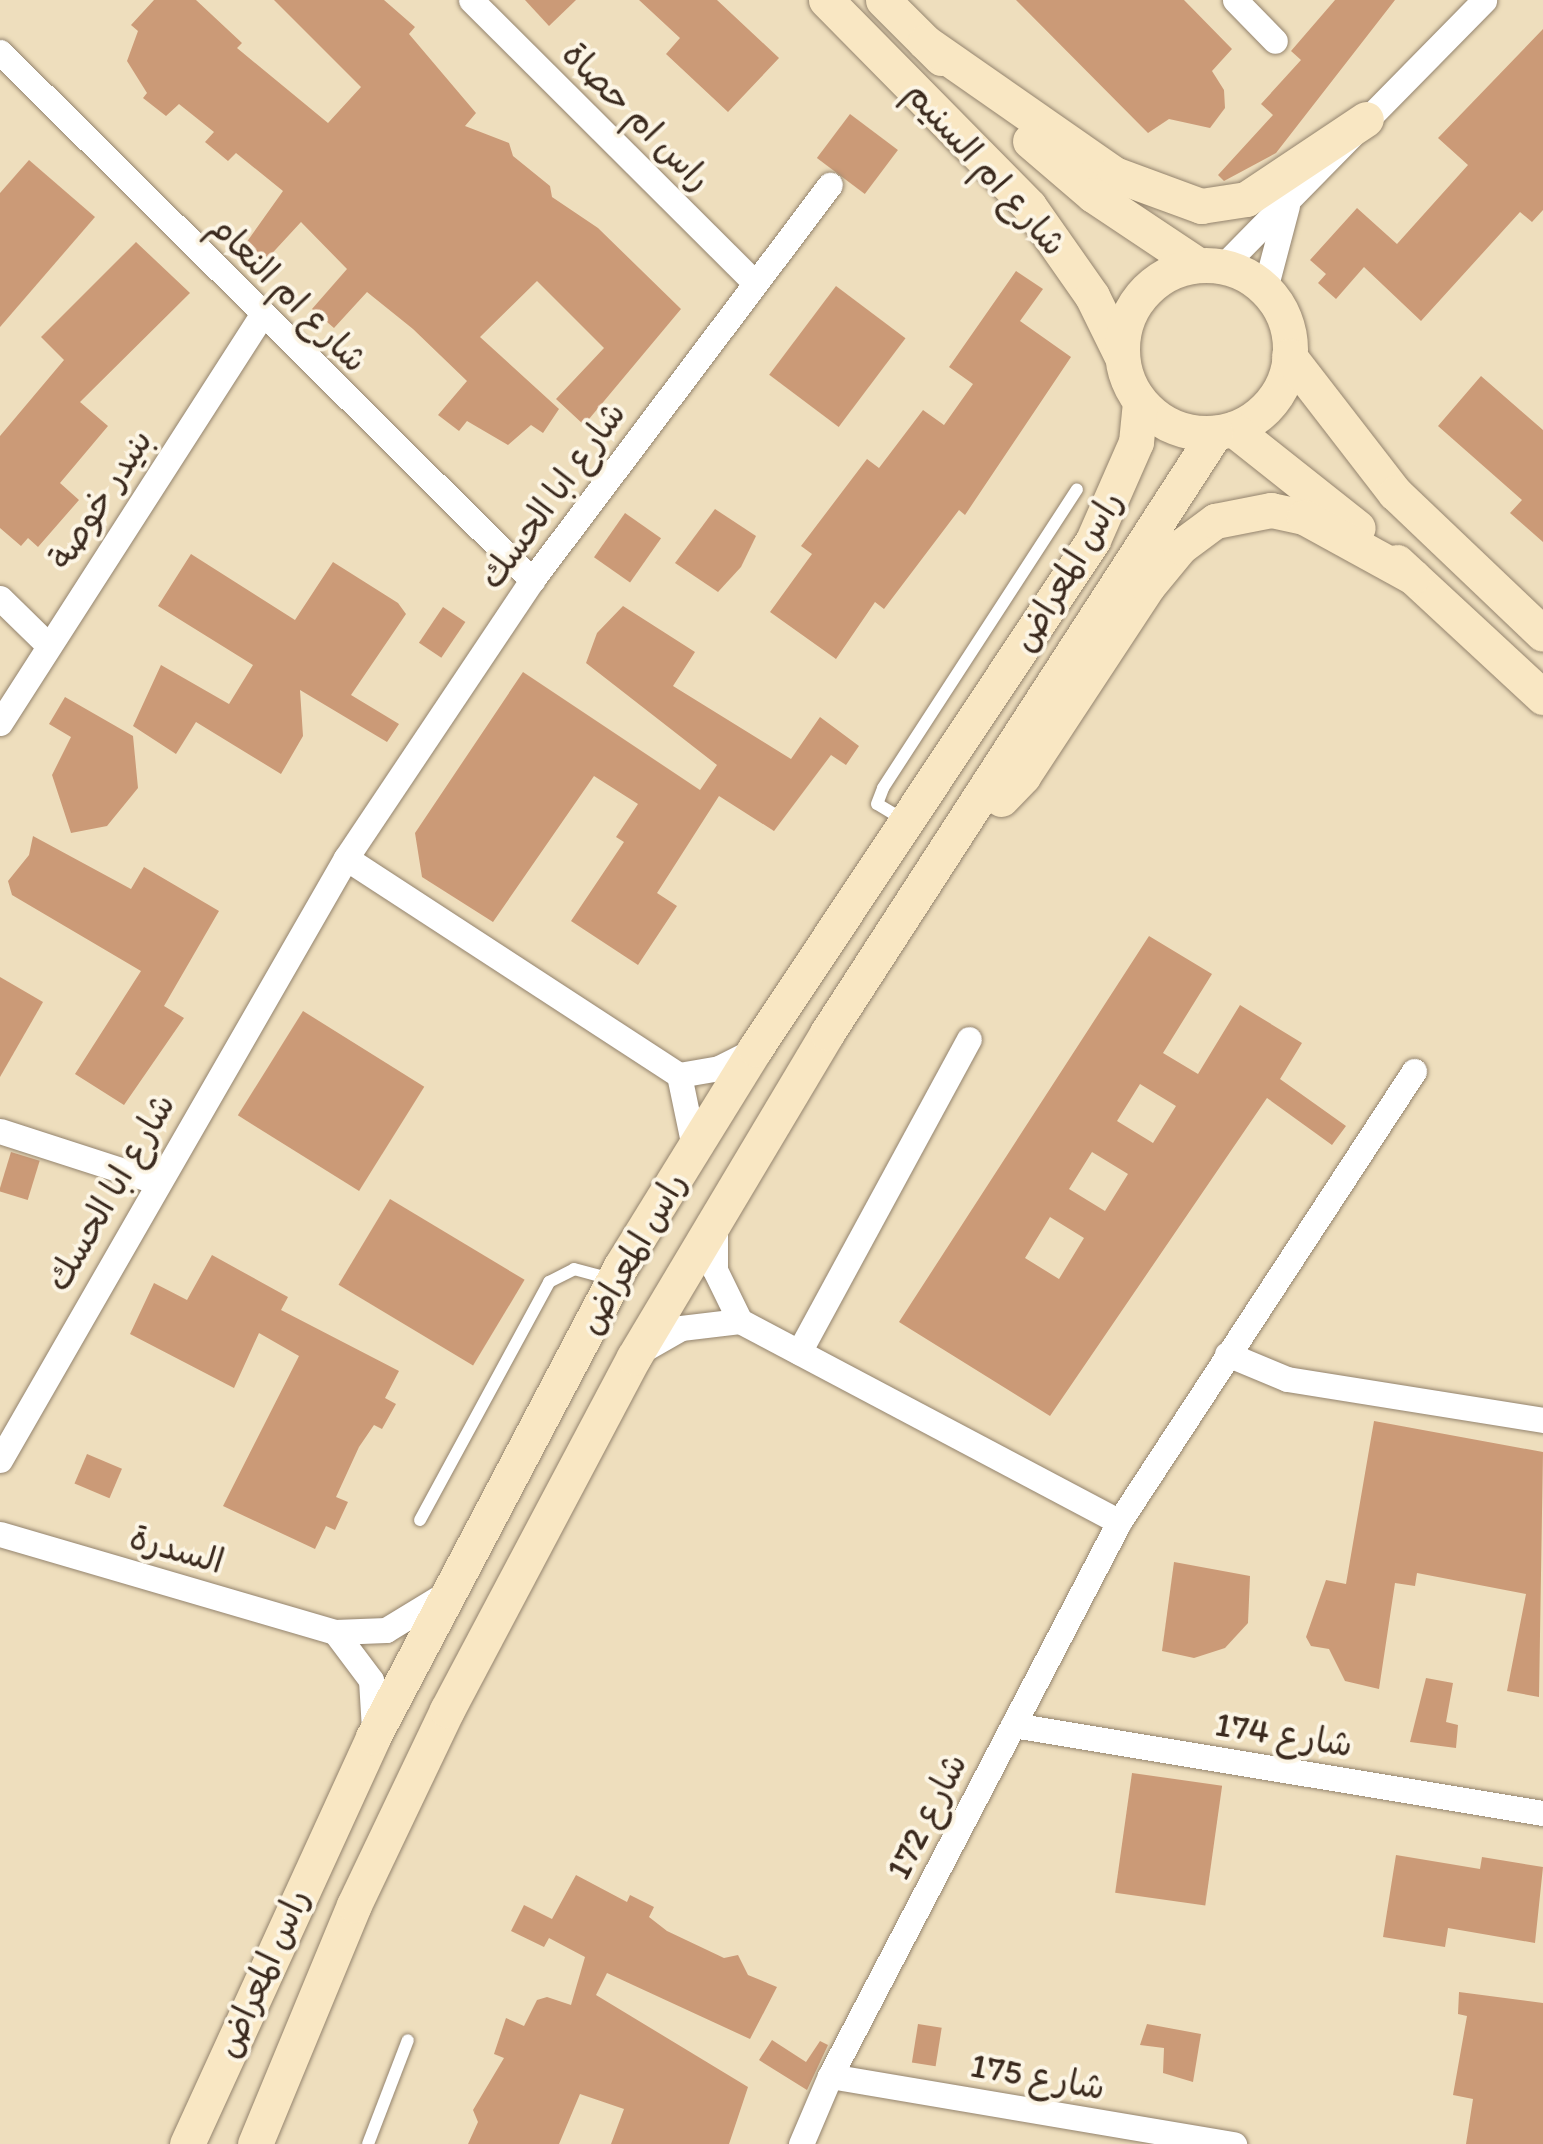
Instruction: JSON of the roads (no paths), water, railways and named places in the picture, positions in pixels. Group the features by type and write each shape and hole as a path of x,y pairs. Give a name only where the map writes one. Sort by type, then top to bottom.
{"street":[{"name":"راس ام حصاة","path":"472,0 753,281"},
{"name":"شارع ام السنيم","path":"826,0 1029,206 1092,296 1121,355"},
{"name":"شارع ام السنيم","path":"883,0 1093,195 1210,266"},
{"path":"1235,0 1275,41"},
{"path":"1484,0 1288,202 1210,266 1162,279 1134,305 1121,355 1140,402 1173,427 1224,431 1299,477 1543,697"},
{"path":"925,42 1114,174 1202,206 1246,199 1366,119"},
{"name":"شارع ام النعام","path":"0,52 261,317 532,580"},
{"name":"شارع ابا الحسك","path":"0,1460 156,1181 346,858 532,580 753,281 830,184"},
{"path":"1265,289 1288,202"},
{"path":"1210,266 1265,289 1288,332 1289,356 1272,401 1224,431"},
{"name":"بنيدر خوصة","path":"0,722 261,317"},
{"path":"1289,356 1395,493 1543,634"},
{"name":"راس المعراض","path":"187,2144 373,1737 446,1590 613,1280 755,1049 1092,540 1136,442 1140,402"},
{"name":"راس المعراض","path":"255,2144 354,1905 447,1710 634,1357 716,1212 937,864 1224,431"},
{"path":"937,864 1023,776 1148,586 1200,530 1239,512 1304,516 1414,577"},
{"path":"0,598 47,644"},
{"path":"346,858 679,1075 719,1068 755,1049"},
{"path":"799,1352 969,1039"},
{"name":"شارع 172","path":"801,2144 830,2076 1119,1522 1414,1071"},
{"path":"679,1075 694,1147"},
{"path":"0,1131 156,1181"},
{"path":"716,1212 715,1270 740,1321"},
{"path":"634,1357 682,1328 740,1321 1119,1522"},
{"path":"1227,1354 1288,1379 1543,1420"},
{"name":"السدرة","path":"0,1534 335,1632 386,1630 430,1608 446,1590"},
{"path":"335,1632 371,1680 373,1737"},
{"name":"شارع 174","path":"1013,1725 1543,1812"},
{"name":"شارع 175","path":"830,2076 1234,2144"}],"lane":[{"path":"906,821 877,804 883,788 1077,490"},
{"path":"420,1520 549,1282 574,1269 613,1280"},
{"path":"368,2144 408,2040"}]}
